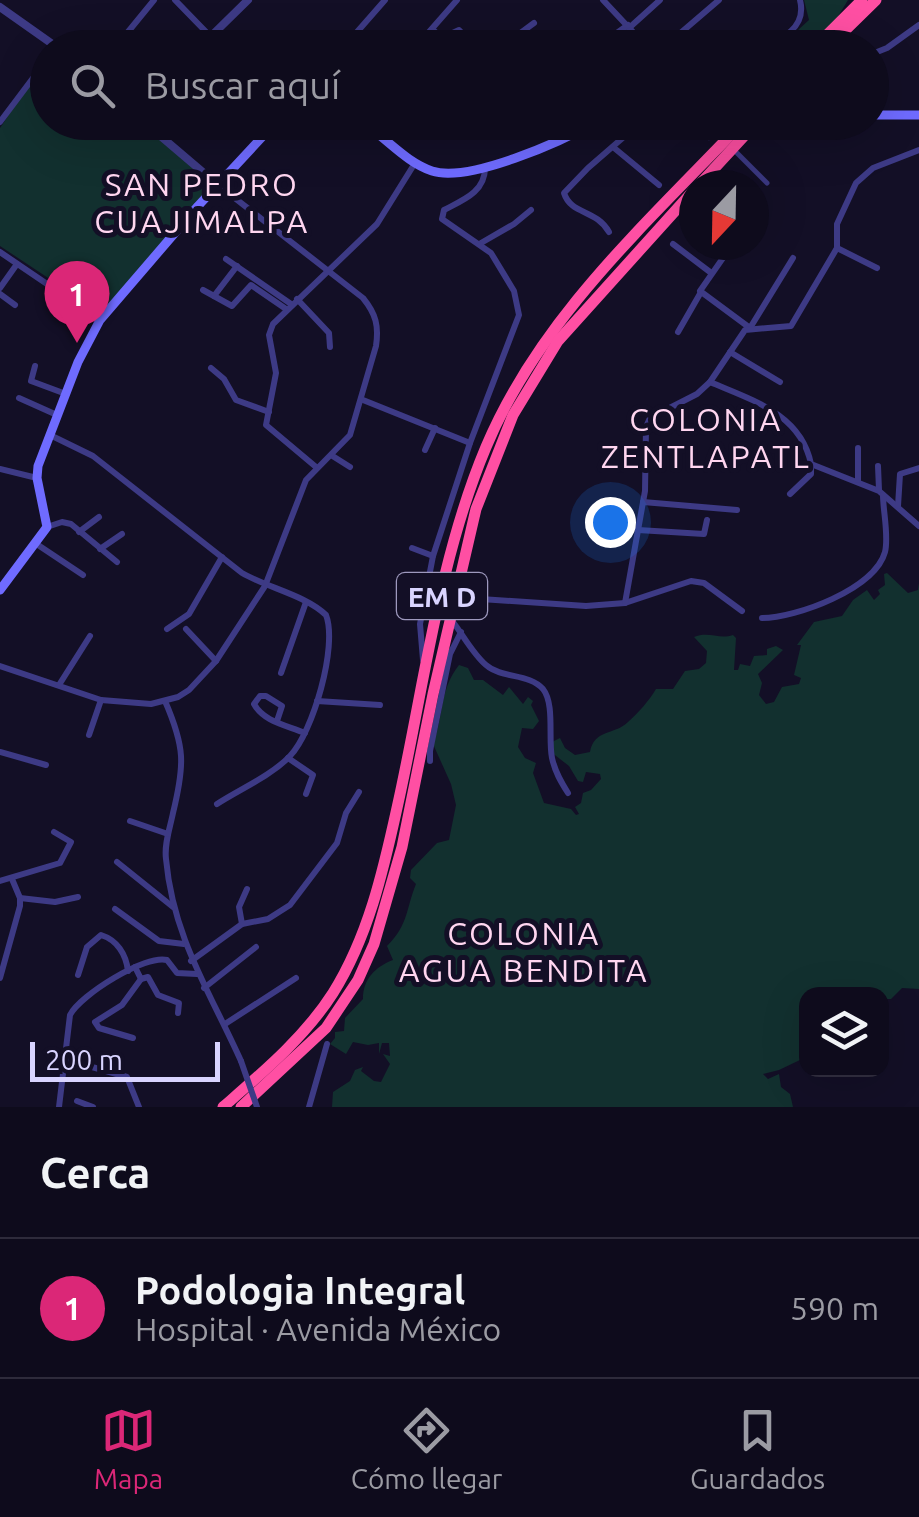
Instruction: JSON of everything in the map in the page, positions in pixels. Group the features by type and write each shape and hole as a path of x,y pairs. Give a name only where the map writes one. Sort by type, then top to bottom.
{"highway":[{"path":"830,30 851,0"},
{"path":"831,30 862,0"},
{"path":"845,30 876,0"},
{"name":"EM D","path":"222,1107 303,1030 346,970 378,890 424,670 463,510 483,453 511,395 536,353 578,300 726,140"},
{"name":"EM D","path":"713,170 740,140"},
{"name":"EM D","path":"241,1107 326,1028 358,980 374,944 402,847 476,509 513,415 558,341 679,207"}],"main road":[{"path":"889,115 919,115"},
{"path":"0,590 47,526 37,478 49,434 89,338 100,320 259,140"},
{"path":"385,140 415,163 453,176 485,168 552,140"}],"street":[{"path":"130,30 154,0"},
{"path":"175,0 203,30"},
{"path":"217,30 248,0"},
{"path":"359,30 385,0"},
{"path":"432,28 456,0"},
{"path":"603,0 632,30"},
{"path":"622,30 660,0"},
{"path":"684,30 719,0"},
{"path":"788,30 800,20 800,0"},
{"path":"0,7 32,30"},
{"path":"524,30 534,23"},
{"path":"889,47 919,25"},
{"path":"0,122 30,82"},
{"path":"0,666 101,700 150,704 190,690 216,661 265,586 300,492 316,466 350,435 362,400 376,346 376,320 363,298 165,140"},
{"path":"609,232 600,218 570,206 564,193 622,140"},
{"path":"614,147 659,185"},
{"path":"701,292 750,328 772,330 791,326 837,248 837,224 858,180 873,168 919,150"},
{"path":"736,152 754,170"},
{"path":"316,466 269,430 266,422 276,373 269,335 272,324 377,224 415,163"},
{"path":"424,670 420,624 433,597 433,556 519,314 514,291 497,261 481,243 448,225 442,215 444,210 472,195 481,185 485,168"},
{"path":"481,243 531,210"},
{"path":"674,244 710,272"},
{"path":"837,248 877,268"},
{"path":"0,252 100,320"},
{"path":"625,603 644,502 646,427 650,418 686,402 710,382 741,334 750,328 793,258"},
{"path":"226,259 330,333 330,347"},
{"path":"678,332 700,288 720,260"},
{"path":"15,305 0,291 17,264"},
{"path":"214,296 236,266"},
{"path":"203,290 235,306 252,285 291,304"},
{"path":"730,352 780,382"},
{"path":"35,366 31,381 66,394"},
{"path":"211,368 224,379 236,400 269,412"},
{"path":"710,382 766,406 791,423 806,447 812,474 790,494"},
{"path":"19,398 57,414"},
{"path":"362,400 470,443"},
{"path":"425,450 435,427"},
{"path":"49,434 93,456 222,557 265,586 322,610 329,622 317,701 305,734 288,758 218,804"},
{"path":"858,448 858,480"},
{"path":"331,455 350,468"},
{"path":"811,464 881,492 919,526"},
{"path":"762,618 803,612 870,573 885,552 878,466"},
{"path":"898,506 900,474 919,468"},
{"path":"0,469 37,478"},
{"path":"644,502 737,510"},
{"path":"79,532 99,517"},
{"path":"638,530 704,534 707,520"},
{"path":"47,526 67,522 117,562"},
{"path":"100,548 122,534"},
{"path":"35,543 83,575"},
{"path":"412,548 433,556"},
{"path":"167,629 188,614 222,557"},
{"path":"466,598 586,606 625,603 690,582 704,584 742,611"},
{"path":"281,673 306,602"},
{"path":"453,622 486,665 540,686 546,695 551,754 557,776 568,793"},
{"path":"186,629 216,661"},
{"path":"430,761 450,654 461,632"},
{"path":"59,684 90,636"},
{"path":"277,721 282,706 260,696 254,707 269,720 305,734"},
{"path":"89,734 101,700"},
{"path":"165,701 183,758 165,855 174,908 191,961 225,1024 257,1107"},
{"path":"317,701 380,705"},
{"path":"0,752 46,765"},
{"path":"288,758 313,775 306,794"},
{"path":"191,961 242,924 280,913 305,890 336,843 346,813 359,792"},
{"path":"130,821 168,834"},
{"path":"0,881 62,862 70,840 54,832"},
{"path":"117,862 174,908"},
{"path":"0,978 20,898 12,879"},
{"path":"242,924 239,906 247,889"},
{"path":"20,898 46,902 78,897"},
{"path":"114,909 158,942 184,944"},
{"path":"78,975 87,947 101,936 118,947 141,979"},
{"path":"0,942 12,937"},
{"path":"204,988 256,947"},
{"path":"59,1107 73,1008 131,969 161,958 177,973 197,974"},
{"path":"134,1038 98,1028 95,1022 122,1005 141,979 148,977 158,995 180,1003 178,1013"},
{"path":"225,1024 296,978"},
{"path":"309,1107 327,1044"},
{"path":"64,1059 127,1077 138,1107"},
{"path":"76,1101 93,1107"}],"green space":[{"path":"804,0 848,0 827,30 798,30 809,20"},
{"path":"30,83 30,140 164,140 218,185 101,313 0,246 0,128"},
{"path":"884,574 908,593 918,590 919,583 919,989 902,988 889,999 889,987 799,987 799,1060 763,1074 768,1079 779,1074 781,1087 790,1094 793,1107 332,1107 333,1092 350,1081 355,1070 363,1067 361,1071 381,1082 390,1064 383,1054 390,1056 389,1043 382,1043 379,1054 379,1043 353,1042 346,1054 330,1044 335,1032 344,1031 345,1018 363,999 371,975 393,960 387,946 406,916 416,884 410,878 411,870 437,843 449,840 456,805 433,744 448,684 459,665 468,668 474,680 483,680 503,695 509,687 523,704 528,697 533,701 531,705 539,721 533,729 522,728 518,747 525,758 536,763 533,773 544,803 571,809 576,815 579,814 575,807 581,803 583,793 601,779 600,774 586,772 583,782 578,781 569,766 551,752 552,742 560,738 575,755 590,752 596,739 628,722 656,689 673,689 685,671 699,669 706,663 707,651 694,637 699,635 736,638 734,670 740,664 750,666 754,656 767,655 767,649 776,646 783,650 758,674 762,683 759,695 766,704 774,702 782,687 799,684 801,678 794,675 801,645 797,645 814,622 842,616 853,600 867,590 874,600 885,585"}],"place":[{"name":"Podologia Integral","path":"77,343"}],"district":[{"name":"SAN PEDRO CUAJIMALPA","path":"202,202"},
{"name":"COLONIA ZENTLAPATL","path":"706,438"},
{"name":"COLONIA AGUA BENDITA","path":"524,952"}]}
